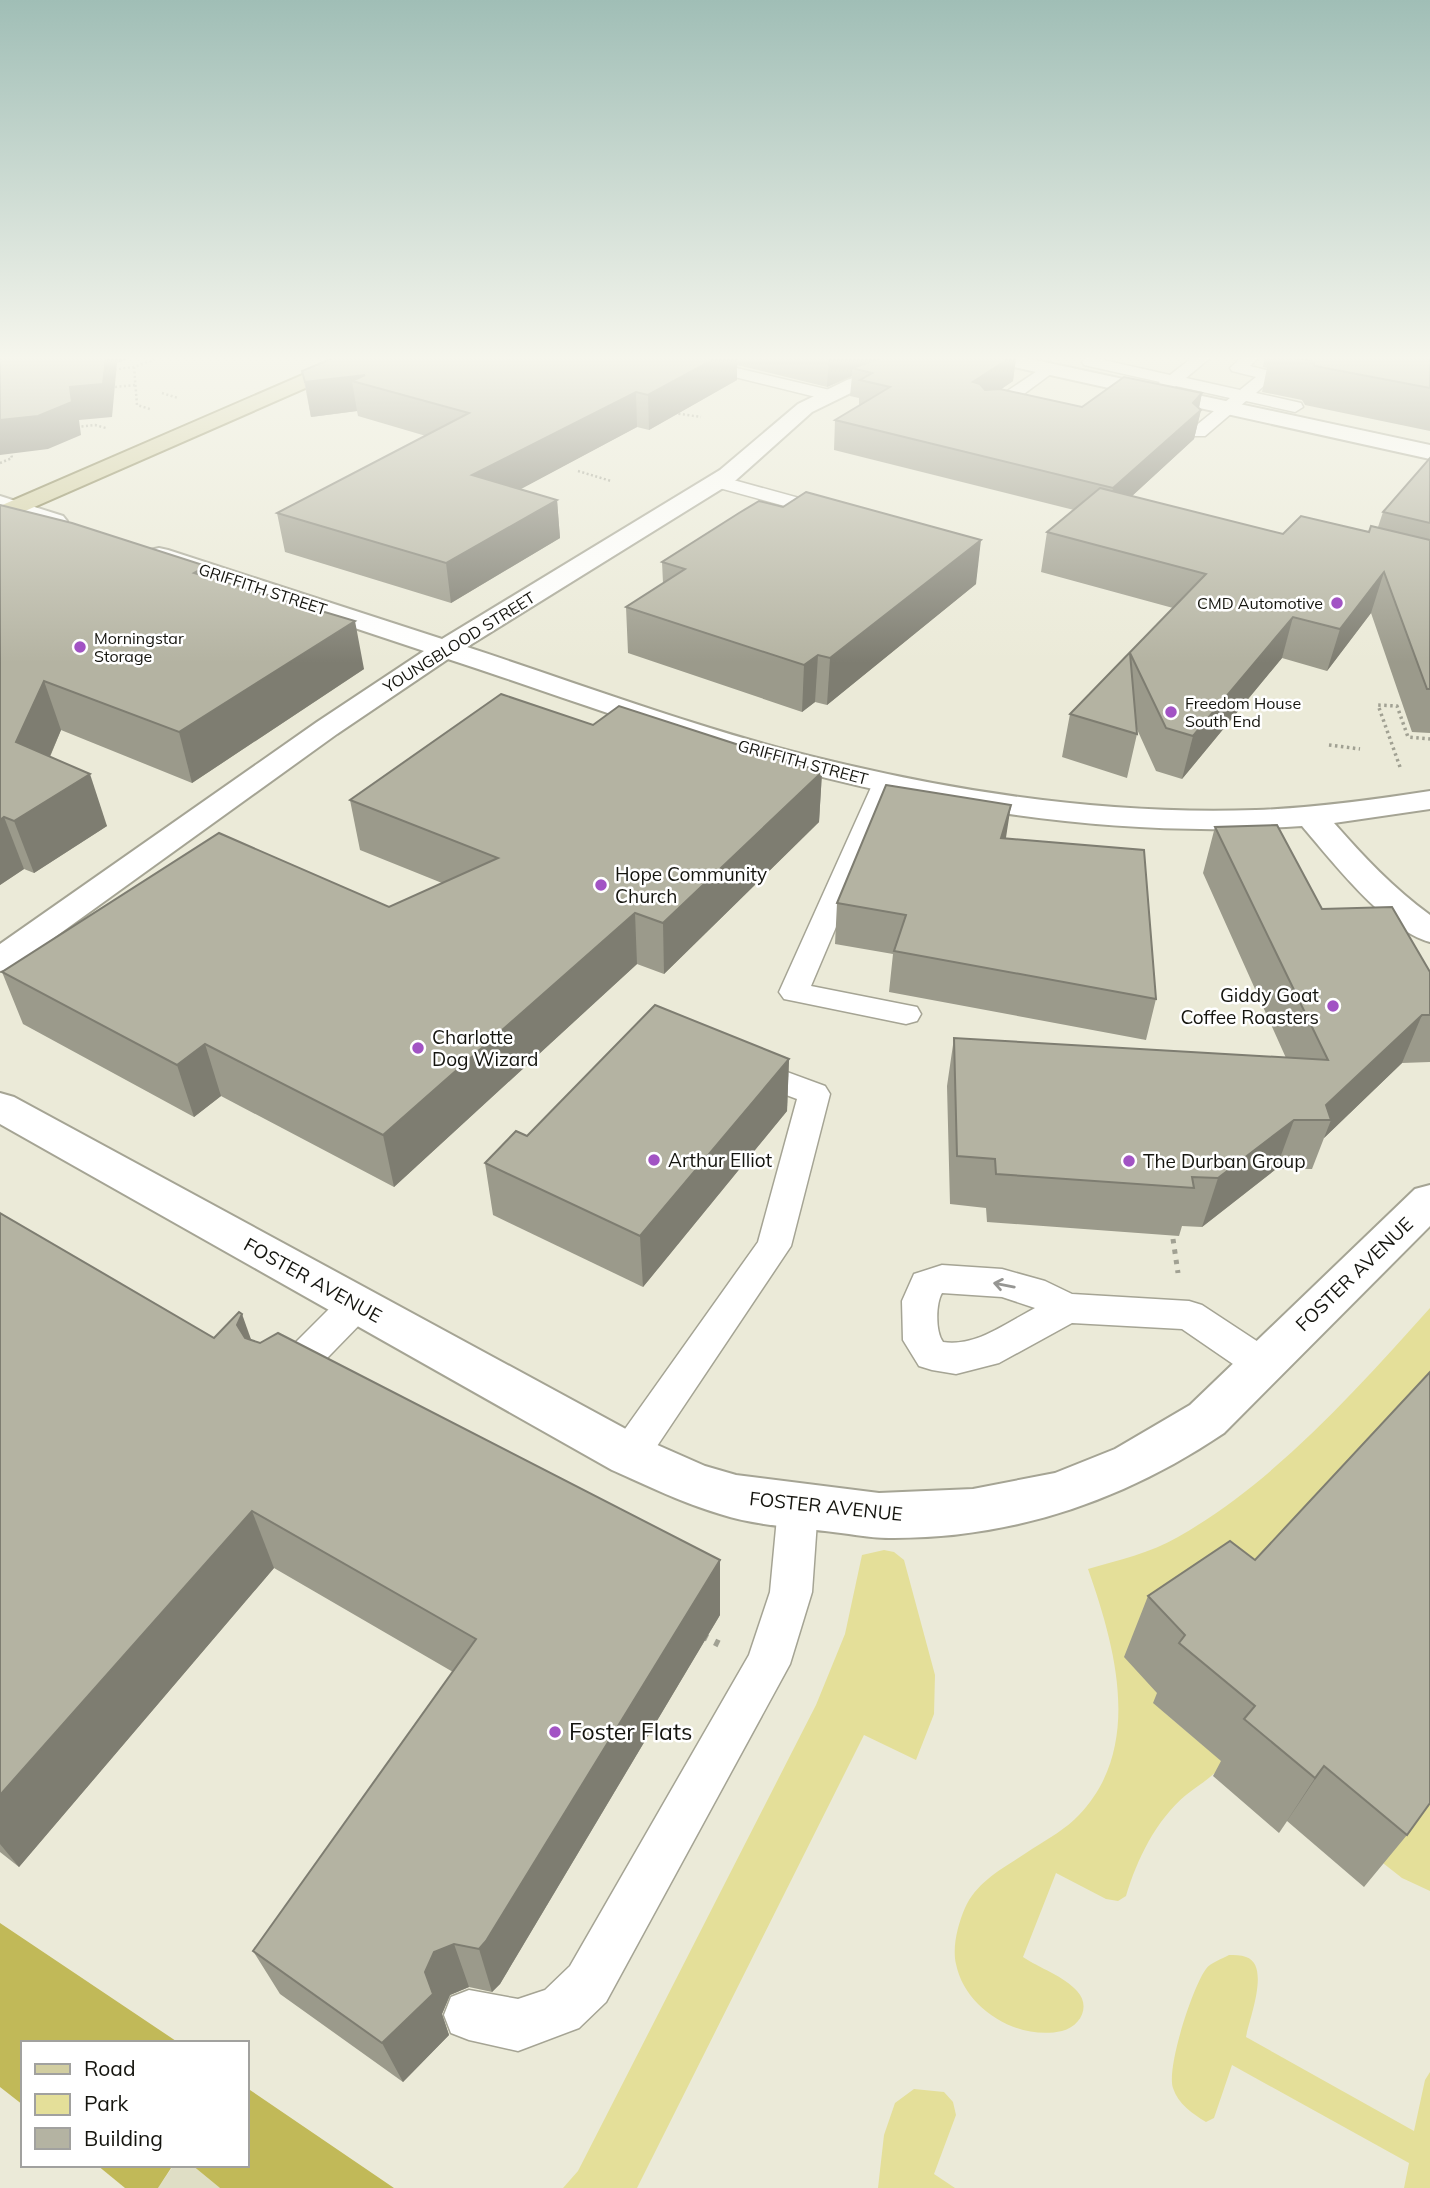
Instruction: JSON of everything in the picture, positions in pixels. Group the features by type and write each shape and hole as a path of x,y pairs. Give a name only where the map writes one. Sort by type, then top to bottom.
{"main road":[{"path":"5,509 122,459"}],"street":[{"name":"YOUNGBLOOD STREET","path":"0,960 316,735 445,649 719,482 747,459"},
{"path":"5,509 78,529"},
{"name":"GRIFFITH STREET","path":"131,546 735,745 885,783 1046,810 1191,820 1311,816 1430,800"},
{"path":"1311,816 1362,875 1430,931"},
{"name":"FOSTER AVENUE","path":"0,1107 629,1455 709,1490 798,1507 885,1516 939,1515 986,1510 1043,1498 1091,1484 1174,1442 1207,1419 1430,1200"}],"lane":[{"path":"719,482 841,515"},
{"path":"885,783 794,992 906,1014"},
{"path":"629,1455 774,1246 814,1094 760,1073"},
{"path":"279,1383 356,1304"},
{"path":"1067,1308 1189,1315 1262,1364"},
{"path":"469,2015 518,2025 561,2010 588,1984 768,1664 791,1592 798,1507"}],"path":[{"path":"578,471 611,481"},
{"path":"1408,774 1399,765 1378,705 1397,706 1408,737 1430,739"},
{"path":"1329,745 1360,750"},
{"path":"694,1631 719,1644"}],"shaded area":[{"path":"0,1923 176,2041 21,2041 21,2103 0,2087"},
{"path":"248,2089 394,2188 220,2188 194,2167 248,2167"},
{"path":"99,2167 172,2167 158,2188 125,2188"},
{"path":"173,2167 194,2167 220,2188 158,2188"}],"green space":[{"path":"1430,1308 1430,1891 1402,1878 1179,1703 1165,1713 1224,1763 1175,1805 1157,1828 1142,1854 1126,1896 1118,1901 1106,1899 1056,1873 1023,1957 1072,1986 1081,1997 1082,2015 1069,2028 1045,2033 1011,2026 996,2018 970,1995 956,1964 956,1936 965,1908 986,1881 1063,1829 1079,1815 1099,1788 1112,1759 1118,1728 1114,1663 1088,1569 1168,1543 1248,1489 1281,1462 1344,1402"},
{"path":"884,1550 894,1552 904,1560 935,1675 934,1714 916,1760 864,1735 637,2188 563,2188 578,2171 816,1705 845,1634 862,1555"},
{"path":"1229,1955 1246,1957 1253,1962 1257,1970 1258,1981 1246,2037 1414,2131 1425,2080 1430,2072 1430,2188 1404,2188 1409,2163 1232,2065 1214,2118 1206,2122 1182,2104 1175,2094 1172,2078 1182,2027 1194,1992 1206,1969"},
{"path":"914,2089 944,2092 953,2102 956,2115 934,2174 955,2188 878,2188 884,2135 895,2103"}],"building":[{"path":"380,459 503,459 472,475 557,500 446,563 277,513"},
{"path":"995,459 1146,459 1113,488"},
{"path":"1429,459 1430,459 1430,523 1383,512"},
{"path":"1100,488 1283,534 1301,516 1369,532 1371,526 1430,540 1430,689 1427,689 1384,572 1340,629 1293,617 1193,736 1166,728 1130,653 1137,734 1070,714 1206,574 1047,532"},
{"path":"806,492 981,540 830,658 818,655 804,665 626,607 685,569 662,562 759,501 783,507"},
{"path":"0,505 72,523 206,566 194,573 355,621 179,732 44,681 16,742 90,774 14,821 4,817 0,820"},
{"path":"501,694 593,725 619,706 822,772 663,923 635,913 383,1135 205,1044 177,1065 2,972 219,833 389,907 498,858 350,800"},
{"path":"886,785 1011,805 1001,838 1144,850 1156,999 894,951 906,915 837,903"},
{"path":"1277,825 1322,909 1392,907 1430,972 1430,1015 1422,1015 1326,1105 1331,1120 1294,1120 1218,1178 1192,1177 1194,1188 996,1174 995,1159 957,1156 954,1038 1328,1060 1215,827"},
{"path":"655,1005 789,1059 640,1236 485,1163 516,1131 527,1136"},
{"name":"Foster Flats","path":"0,1213 214,1338 239,1312 242,1314 237,1325 245,1338 260,1343 278,1333 720,1560 486,1941 479,1949 454,1944 434,1952 425,1972 433,1994 382,2043 253,1951 476,1639 252,1511 0,1795"},
{"path":"1430,1372 1430,1803 1407,1835 1324,1766 1315,1778 1244,1719 1255,1706 1179,1643 1185,1635 1148,1596 1230,1541 1255,1560"}],"place":[{"name":"CMD Automotive","path":"1337,603"},
{"name":"Morningstar Storage","path":"80,647"},
{"name":"Freedom House South End","path":"1171,712"},
{"name":"Hope Community Church","path":"601,885"},
{"name":"Giddy Goat Coffee Roasters","path":"1333,1006"},
{"name":"Charlotte Dog Wizard","path":"418,1048"},
{"name":"Arthur Elliot","path":"654,1160"},
{"name":"The Durban Group","path":"1129,1161"},
{"name":"Foster Flats","path":"555,1732"}]}
